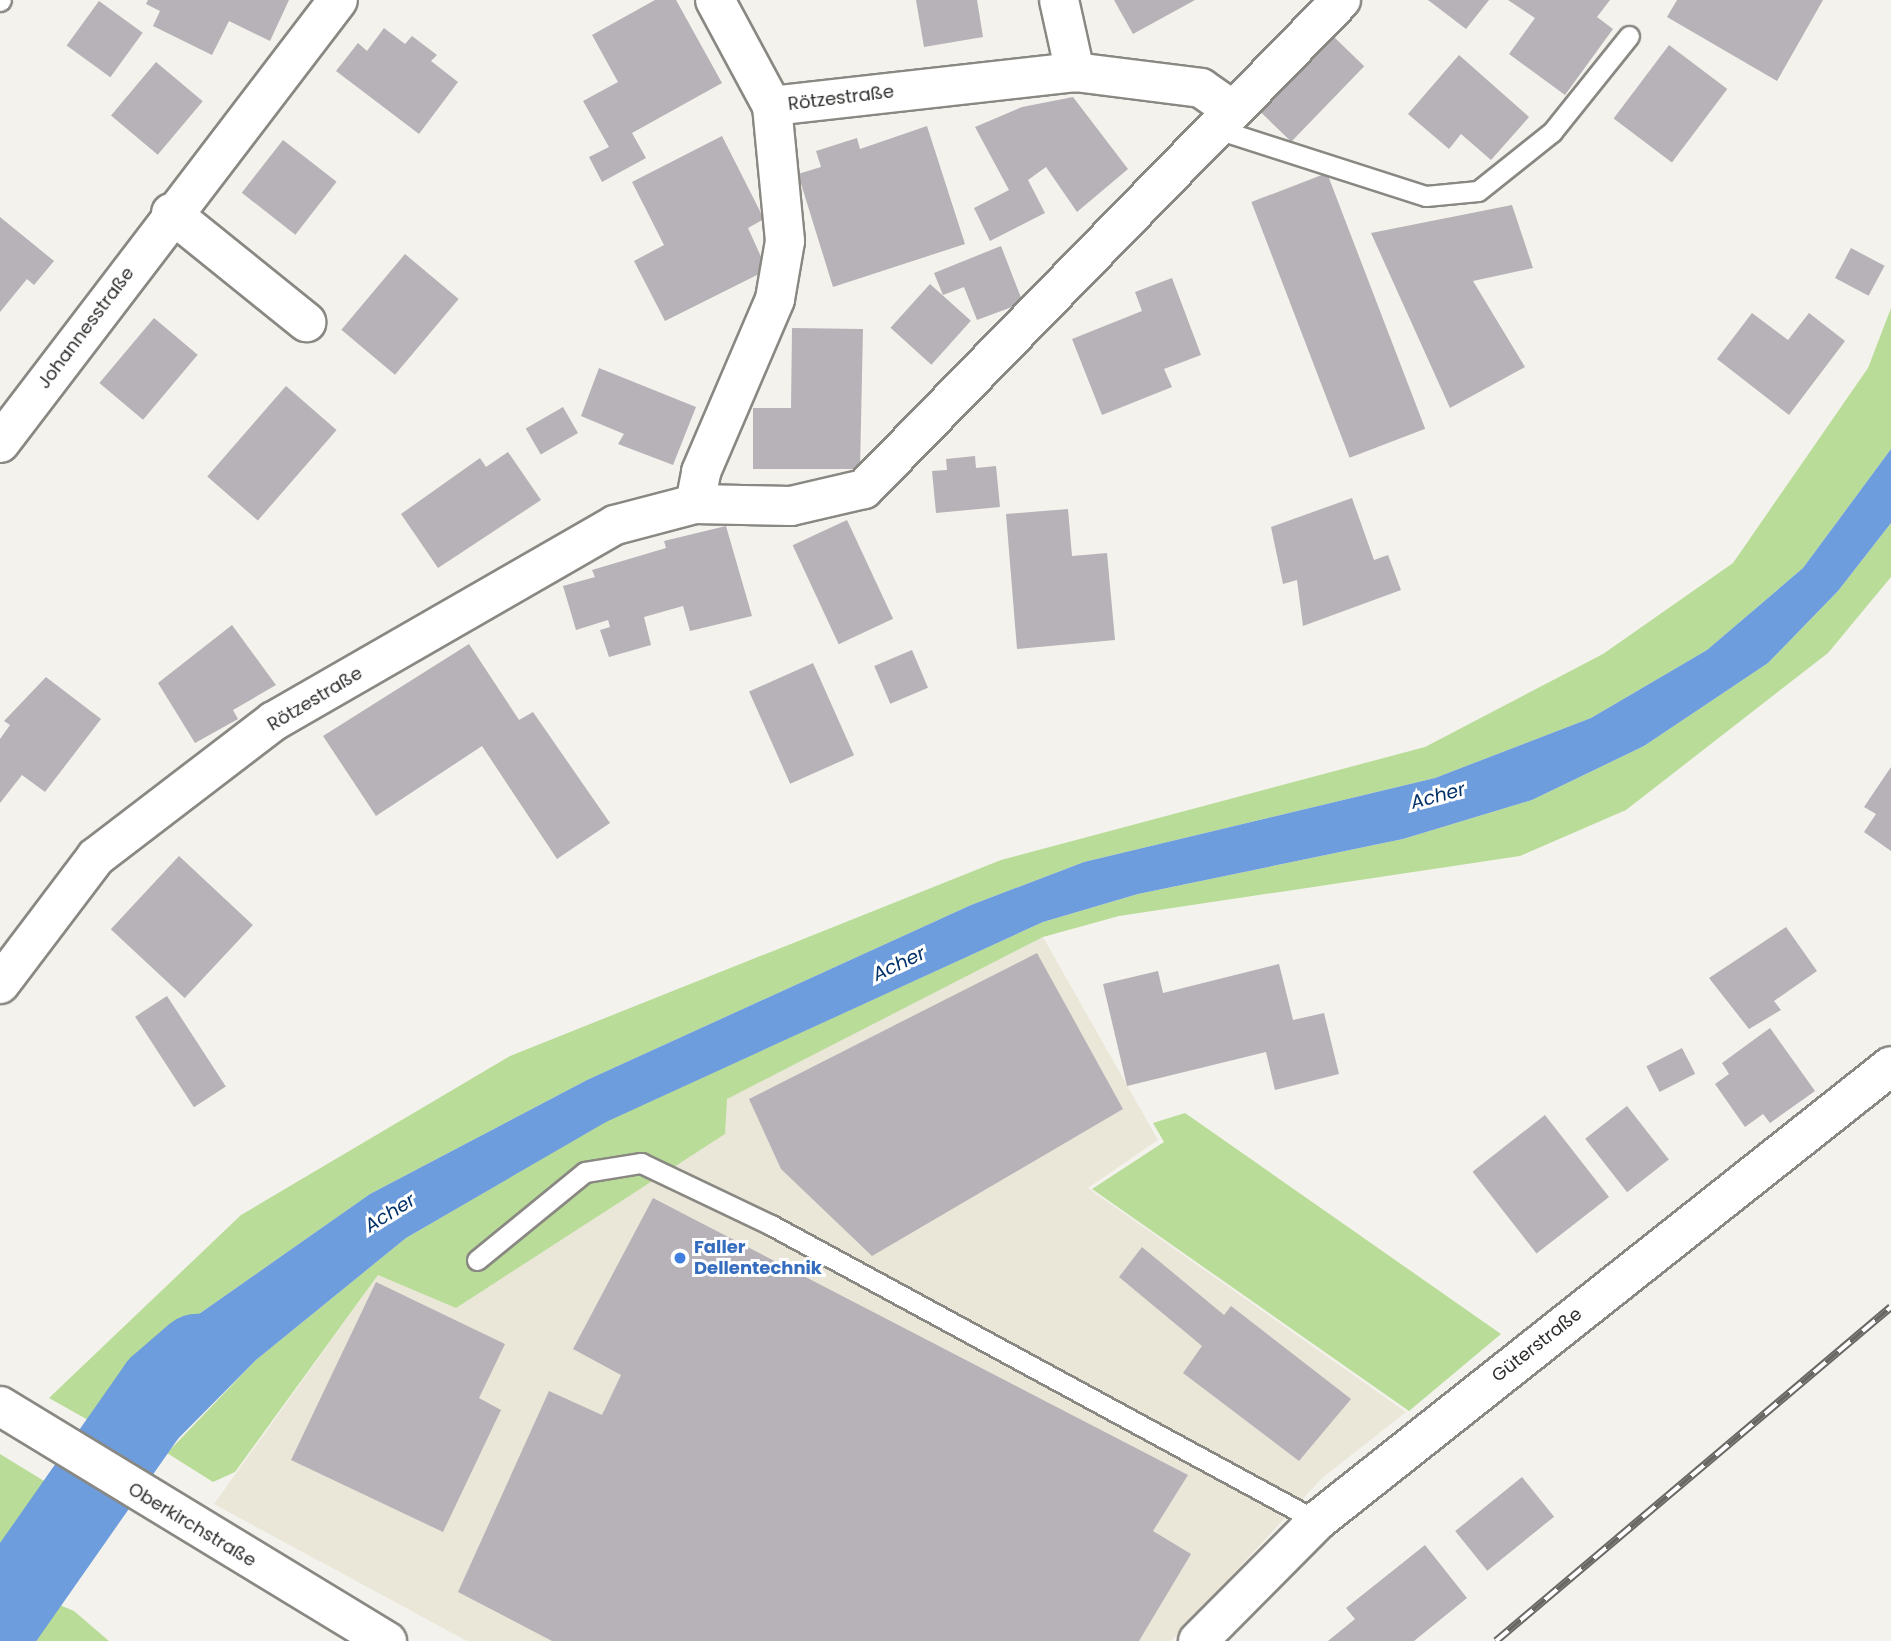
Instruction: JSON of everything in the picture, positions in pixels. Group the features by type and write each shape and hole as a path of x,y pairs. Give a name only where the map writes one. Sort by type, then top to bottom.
{"street":[{"name":"Johannesstraße","path":"0,443 171,213 338,0"},
{"path":"715,0 772,106"},
{"path":"1059,0 1075,72"},
{"name":"Rötzestraße","path":"0,984 96,857 274,720 615,526 695,504 791,506 864,489 1341,0"},
{"name":"Rötzestraße","path":"695,504 701,472 777,288 785,241 772,106 1075,72 1201,88 1224,119"},
{"path":"171,213 306,322"},
{"name":"Güterstraße","path":"1198,1641 1317,1521 1891,1066"},
{"name":"Oberkirchstraße","path":"0,1406 135,1492 387,1641"}],"lane":[{"path":"1224,119 1426,197 1478,191 1552,132 1629,36"},
{"path":"477,1260 585,1172 641,1163 771,1225 1317,1521"}],"shaded area":[{"path":"1043,937 1158,1140 1088,1188 1406,1412 1322,1478 1171,1641 467,1641 214,1504 378,1275"}],"green space":[{"path":"1891,308 1891,449 1803,568 1707,650 1591,718 1435,778 1084,862 971,905 587,1080 370,1194 189,1321 88,1420 49,1398 241,1215 510,1056 1001,860 1425,747 1603,654 1733,563 1868,368"},
{"path":"1891,523 1891,577 1828,653 1626,810 1520,856 1119,916 1043,937 727,1099 725,1134 456,1308 378,1275 235,1472 213,1482 167,1453 256,1360 406,1238 605,1122 1043,922 1138,894 1403,839 1532,800 1644,746 1768,663 1838,591"},
{"path":"1185,1113 1501,1334 1409,1411 1092,1189 1164,1142 1153,1123"},
{"path":"0,1454 49,1484 0,1551"},
{"path":"43,1598 74,1611 109,1641 10,1641"}],"water":[{"path":"1891,449 1891,523 1838,591 1768,663 1644,746 1532,800 1403,839 1138,894 1043,922 606,1122 406,1238 256,1360 149,1468 88,1420 189,1321 370,1194 587,1080 971,905 1084,862 1435,778 1591,718 1707,650 1803,568"},
{"path":"49,1484 100,1514 7,1641 0,1641 0,1551"}],"building":[{"path":"148,0 289,0 270,41 229,21 212,55 153,26 160,11 146,4"},
{"path":"655,0 676,0 722,83 632,133 646,158 602,182 589,157 609,147 583,101 618,82 592,35"},
{"path":"916,0 977,0 983,37 924,47"},
{"path":"1114,0 1195,0 1133,34"},
{"path":"1428,0 1489,0 1466,29"},
{"path":"1508,0 1610,0 1597,17 1613,29 1565,95 1509,54 1535,18"},
{"path":"1677,0 1823,0 1777,81 1667,17"},
{"path":"99,1 143,33 110,77 67,45"},
{"path":"384,28 405,44 412,36 437,55 431,61 458,82 419,134 336,71 358,43 367,51"},
{"path":"1334,37 1364,66 1291,142 1261,113"},
{"path":"1669,45 1727,89 1672,162 1614,118"},
{"path":"1459,55 1529,117 1491,160 1461,134 1449,149 1408,114"},
{"path":"156,62 203,101 158,155 111,116"},
{"path":"1073,97 1128,169 1077,212 1046,167 1028,180 1045,213 990,241 974,208 1009,190 975,127 1022,107"},
{"path":"927,126 965,244 833,287 798,174 821,167 816,151 857,138 860,149"},
{"path":"722,136 764,219 748,228 767,270 665,321 634,261 664,245 632,182"},
{"path":"283,140 337,182 295,235 242,193"},
{"path":"1327,173 1425,429 1350,458 1251,202"},
{"path":"1512,205 1533,268 1473,281 1525,367 1450,408 1371,233"},
{"path":"0,217 54,261 34,285 27,279 0,312"},
{"path":"1001,246 1023,303 977,320 964,287 943,295 934,273"},
{"path":"1851,248 1885,266 1869,296 1835,278"},
{"path":"405,254 459,299 395,375 341,330"},
{"path":"1172,278 1201,355 1164,369 1172,387 1102,415 1072,339 1142,311 1135,292"},
{"path":"930,284 971,321 931,365 891,328"},
{"path":"1752,313 1788,340 1809,313 1845,341 1789,415 1717,359"},
{"path":"154,318 198,355 143,420 99,383"},
{"path":"792,328 863,329 860,469 753,469 753,408 791,408"},
{"path":"599,368 696,407 673,465 618,444 624,434 581,416"},
{"path":"286,386 337,430 258,521 207,477"},
{"path":"563,407 578,433 541,454 526,428"},
{"path":"508,452 541,500 438,568 401,514 480,458 486,467"},
{"path":"975,456 976,468 996,466 1000,507 936,513 932,471 947,470 946,459"},
{"path":"1352,498 1374,560 1388,555 1401,590 1303,626 1297,580 1283,584 1271,527"},
{"path":"1068,509 1072,556 1107,553 1115,640 1017,649 1006,514"},
{"path":"847,520 893,619 839,644 793,545"},
{"path":"726,526 752,616 690,631 683,606 644,617 651,645 609,657 600,630 610,627 608,620 576,630 563,586 595,577 592,570 666,548 664,541"},
{"path":"232,625 276,685 233,710 238,719 195,743 158,683"},
{"path":"469,644 519,720 533,712 610,823 557,859 482,746 376,816 323,736"},
{"path":"912,650 928,688 890,704 874,666"},
{"path":"813,663 854,755 790,784 749,691"},
{"path":"46,677 101,719 45,792 22,775 0,803 0,739 10,725 4,721"},
{"path":"1891,767 1891,851 1864,832 1876,814 1864,807"},
{"path":"179,856 253,925 185,998 111,929"},
{"path":"1786,927 1817,971 1774,1001 1781,1010 1749,1029 1709,978"},
{"path":"1037,953 1123,1109 872,1256 781,1169 749,1099"},
{"path":"1279,964 1293,1020 1324,1013 1339,1074 1275,1090 1266,1052 1127,1086 1103,984 1158,971 1163,993"},
{"path":"167,996 226,1087 194,1107 135,1017"},
{"path":"1770,1028 1815,1091 1770,1123 1763,1114 1745,1127 1715,1084 1729,1074 1722,1063"},
{"path":"1682,1048 1695,1074 1660,1092 1646,1066"},
{"path":"1627,1106 1669,1160 1627,1192 1585,1139"},
{"path":"1545,1115 1609,1197 1537,1254 1473,1172"},
{"path":"653,1198 1188,1475 1153,1531 1191,1554 1139,1641 552,1641 458,1592 549,1391 602,1415 621,1375 573,1349"},
{"path":"1142,1247 1224,1315 1231,1306 1351,1399 1299,1461 1183,1373 1202,1346 1119,1277"},
{"path":"376,1282 505,1344 479,1398 501,1410 443,1532 291,1460"},
{"path":"1522,1477 1554,1517 1487,1571 1455,1531"},
{"path":"1425,1545 1467,1598 1414,1641 1328,1641 1355,1619 1346,1608"}],"waterway":[{"name":"Acher","path":"0,1618 161,1388 197,1357"}],"railway":[{"path":"1496,1641 1891,1307"}],"place":[{"name":"Faller Dellentechnik","path":"680,1258"}]}
